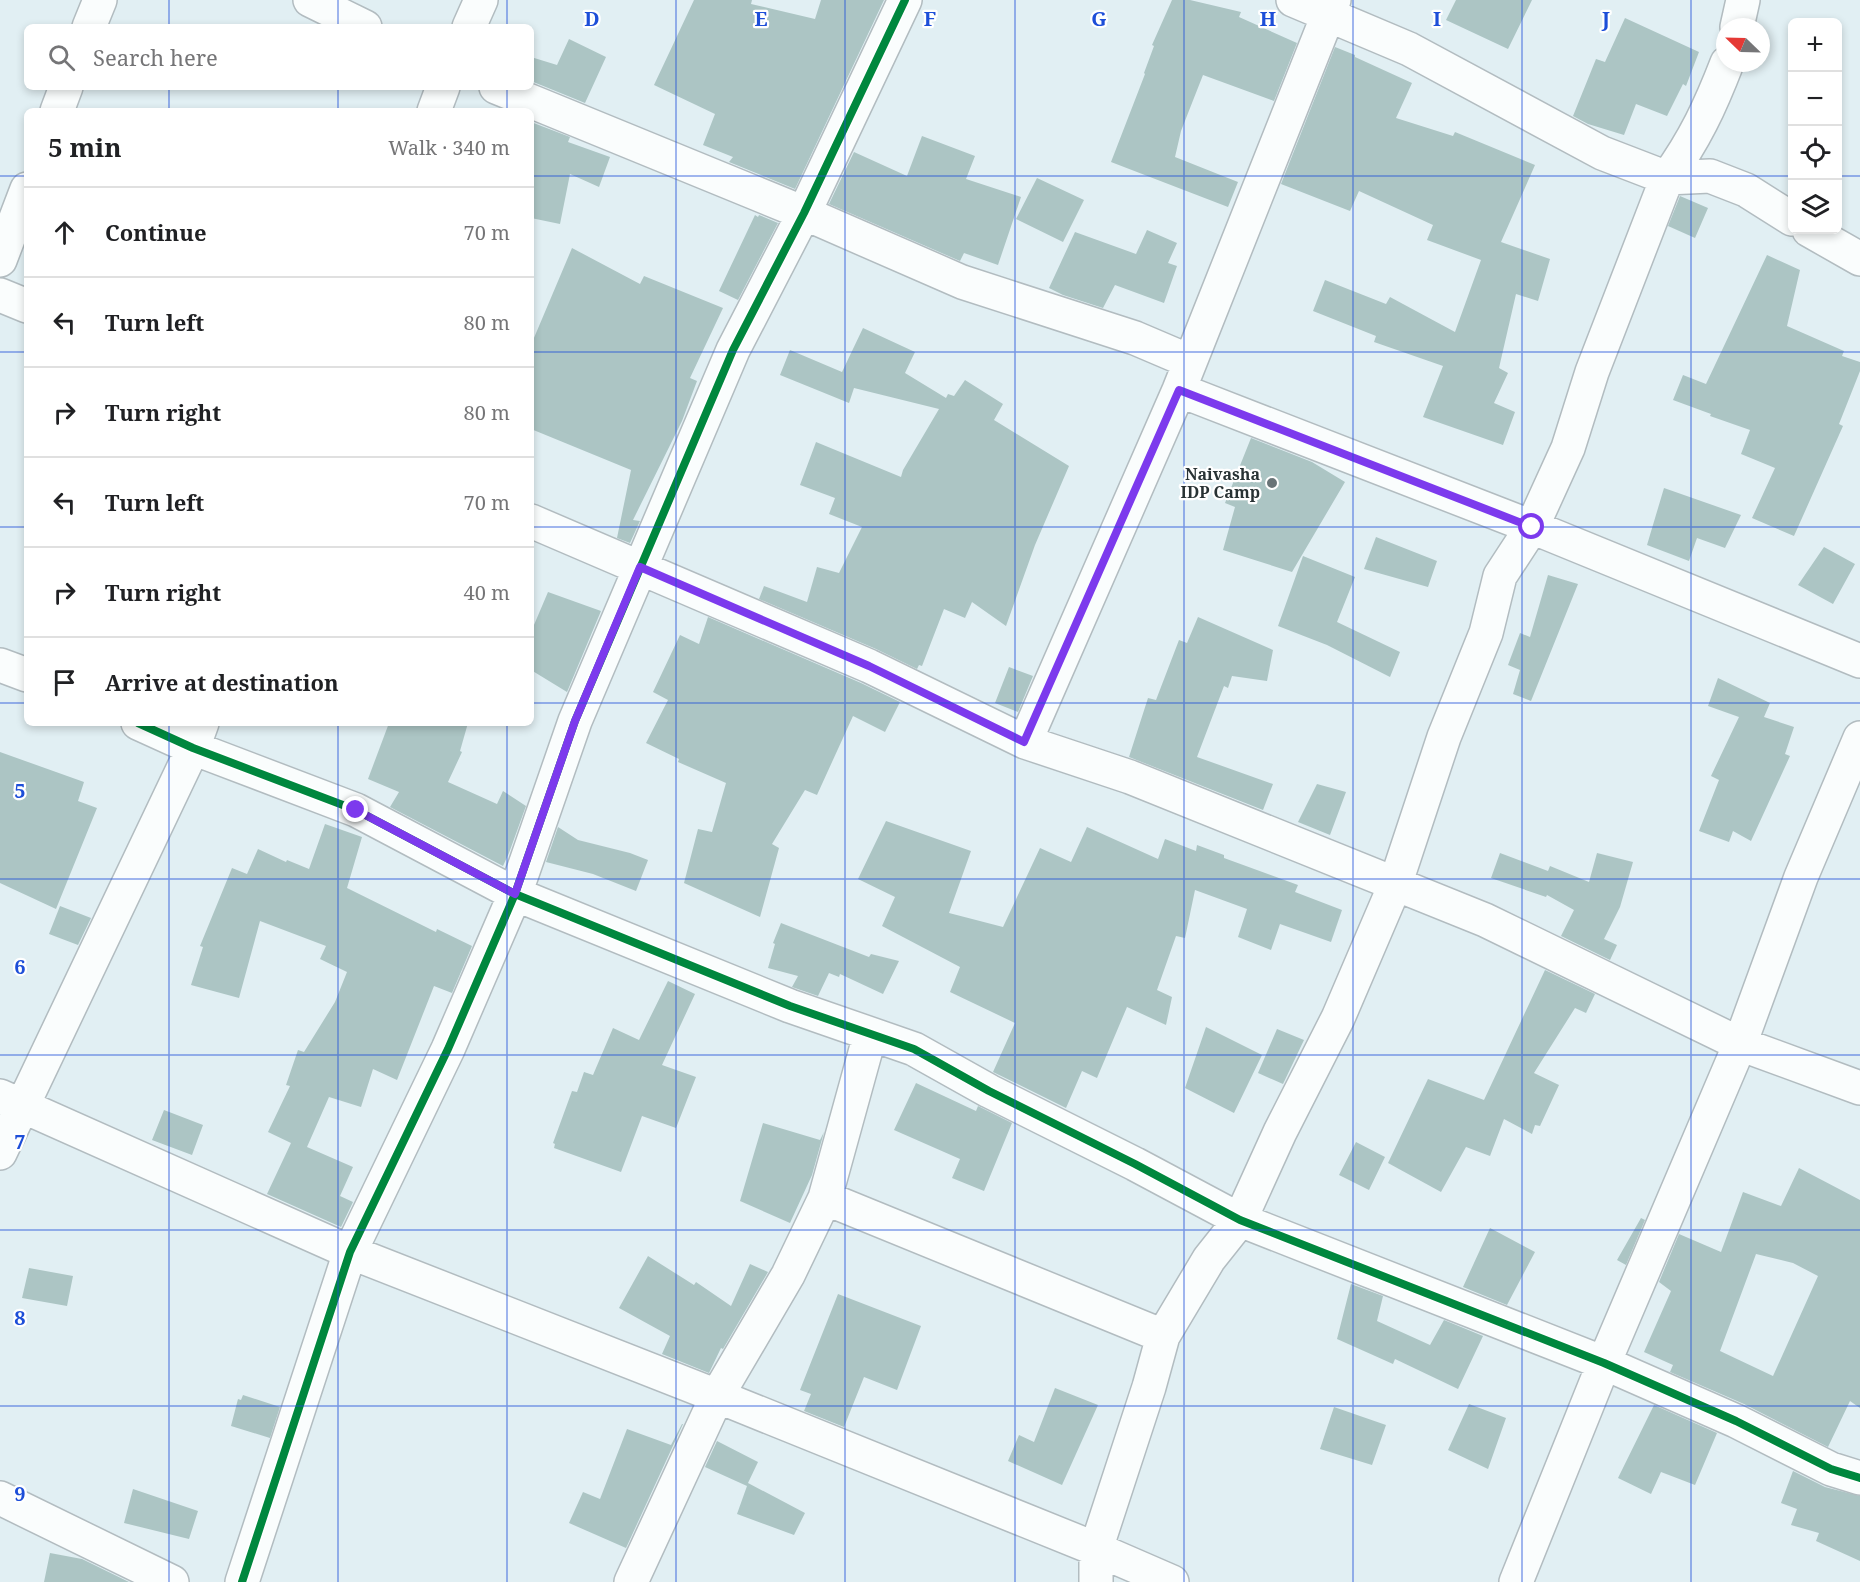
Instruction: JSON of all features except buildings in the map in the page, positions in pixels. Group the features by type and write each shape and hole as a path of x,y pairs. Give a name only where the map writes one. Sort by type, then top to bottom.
{"street":[{"path":"90,24 100,0"},
{"path":"310,0 359,24"},
{"path":"470,24 481,0"},
{"path":"242,1582 350,1252 448,1049 515,894 575,721 733,350 804,213 905,0"},
{"path":"1293,0 1331,8 1602,153 1667,178 1710,176 1746,190 1788,216"},
{"path":"1739,18 1743,0"},
{"path":"1024,742 1184,375 1331,8"},
{"path":"1096,1582 1096,1549 1149,1387 1163,1336 1209,1259 1240,1220 1280,1132 1338,1018 1395,885 1444,737 1486,633 1500,576 1532,527 1568,448 1592,372 1667,178 1710,107 1724,72"},
{"path":"58,108 65,90"},
{"path":"435,108 442,90"},
{"path":"503,90 804,213 962,282 1135,338 1184,375 1532,527 1860,661"},
{"path":"0,260 24,197"},
{"path":"1816,234 1860,259"},
{"path":"0,295 24,305"},
{"path":"534,522 869,666 1024,742 1130,777 1485,920 1740,1044 1860,1088"},
{"path":"0,665 24,674"},
{"path":"152,726 197,736 356,810 515,894 790,1006 914,1049 989,1091 1135,1164 1240,1220 1604,1363 1736,1421 1831,1468 1860,1478"},
{"path":"0,1153 11,1101 197,736"},
{"path":"1516,1582 1604,1363 1740,1044 1801,878 1860,738"},
{"path":"631,1582 717,1396 788,1275 825,1198 870,1035"},
{"path":"11,1101 350,1252 717,1396 1172,1582"},
{"path":"825,1198 1163,1336"},
{"path":"0,1498 172,1582"}],"cycle path":[{"path":"242,1582 350,1252 448,1049 515,894 575,721 733,350 804,213 905,0"},
{"path":"145,726 193,748 356,810 515,894 790,1006 914,1049 989,1091 1135,1164 1240,1220 1604,1363 1736,1421 1831,1469 1860,1478"}],"place":[{"name":"Naivasha IDP Camp","path":"1272,483"}],"route":[{"path":"356,810 515,894 575,721 640,567 869,666 1024,742 1179,390 1532,527"}]}
